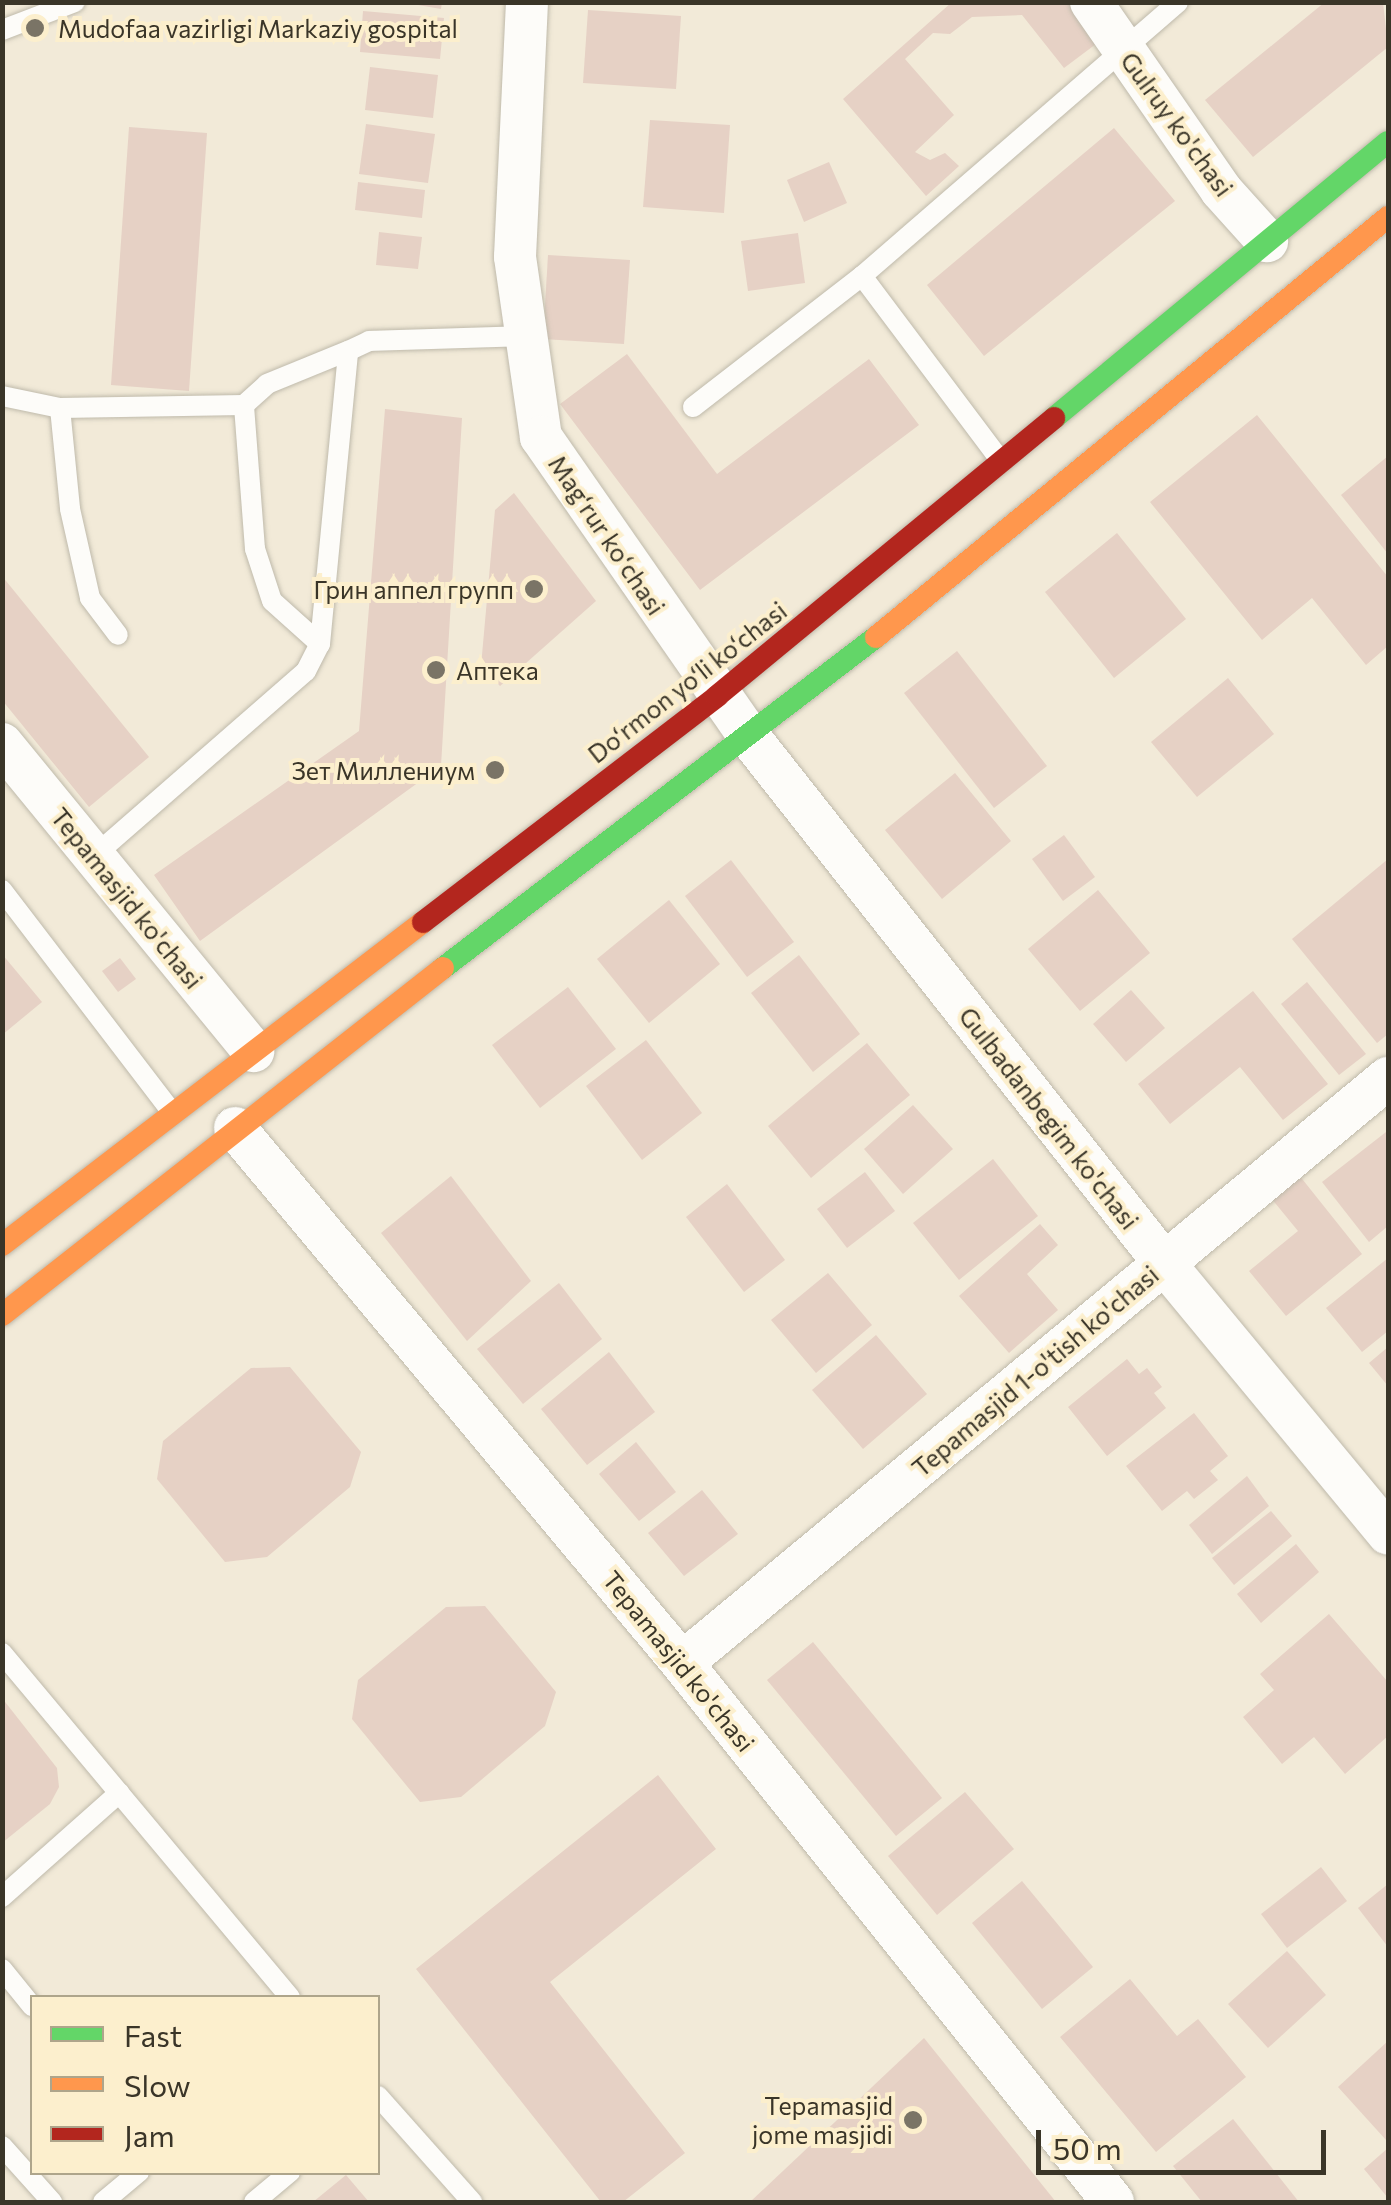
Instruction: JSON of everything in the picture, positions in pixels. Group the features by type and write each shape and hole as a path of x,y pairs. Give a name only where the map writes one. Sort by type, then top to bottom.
{"main road":[{"name":"Do‘rmon yo‘li ko‘chasi","path":"2,1315 198,1132 253,1052 717,696 1388,142"},
{"name":"Do‘rmon yo‘li ko‘chasi","path":"2,1244 198,1132 662,796 750,738 1388,216"}],"street":[{"name":"Magʻrur koʻchasi","path":"527,2 515,257 541,437 717,696"},
{"name":"Gulruy ko'chasi","path":"1090,2 1221,190 1267,242"},
{"name":"Gulbadanbegim ko'chasi","path":"717,696 1165,1264 1388,1534"},
{"name":"Tepamasjid ko'chasi","path":"2,744 253,1052"},
{"name":"Tepamasjid 1-o'tish ko'chasi","path":"682,1663 1388,1078"},
{"name":"Tepamasjid ko'chasi","path":"198,1132 682,1663 1113,2202"}],"lane":[{"path":"2,30 75,2"},
{"path":"693,408 862,276 1178,2"},
{"path":"862,276 1002,462"},
{"path":"2,396 60,408 244,406 268,384 369,340 526,336"},
{"path":"94,856 306,671 320,644 348,352"},
{"path":"244,406 256,549 272,601 320,644"},
{"path":"60,408 70,509 90,598 118,635"},
{"path":"2,890 198,1132"},
{"path":"2,1654 287,1995"},
{"path":"2,1897 119,1793"},
{"path":"2,1970 30,2004"},
{"path":"380,2098 472,2202"},
{"path":"2,2146 52,2202"},
{"path":"103,2202 135,2175"},
{"path":"254,2202 286,2175"}],"building":[{"path":"401,2 442,2 441,9"},
{"path":"952,2 1078,2 1104,38 1064,68 1022,15 972,17 950,34 933,33 905,59 954,115 915,152 930,160 945,153 959,166 926,196 843,99"},
{"path":"1325,2 1383,2 1388,47 1253,157 1205,100"},
{"path":"588,10 681,16 676,89 583,83"},
{"path":"363,11 444,18 440,59 360,52"},
{"path":"370,67 438,75 433,118 365,110"},
{"path":"650,120 730,125 724,213 643,207"},
{"path":"366,124 435,134 428,183 359,174"},
{"path":"129,127 207,133 189,391 111,385"},
{"path":"1114,128 1175,201 984,356 927,285"},
{"path":"829,162 847,203 804,222 787,180"},
{"path":"358,182 425,190 422,218 355,210"},
{"path":"379,232 422,237 418,269 376,265"},
{"path":"798,233 805,283 748,291 741,241"},
{"path":"548,255 630,260 624,344 543,339"},
{"path":"627,354 717,474 869,359 919,425 700,590 560,404"},
{"path":"385,409 462,418 441,766 200,941 154,875 359,731"},
{"path":"1257,415 1388,577 1388,646 1366,665 1312,598 1262,640 1150,502"},
{"path":"1388,456 1388,554 1341,495"},
{"path":"514,493 596,601 500,686 481,666 495,510"},
{"path":"1117,533 1186,619 1114,678 1045,592"},
{"path":"2,576 149,757 89,807 2,700"},
{"path":"957,651 1047,766 994,808 904,693"},
{"path":"1228,678 1274,734 1197,797 1151,742"},
{"path":"955,773 1011,841 942,899 885,830"},
{"path":"1064,835 1095,877 1063,901 1032,859"},
{"path":"1388,859 1388,1034 1377,1043 1292,939"},
{"path":"731,860 794,942 747,977 685,896"},
{"path":"1098,890 1150,953 1080,1011 1028,949"},
{"path":"669,900 720,964 649,1023 597,959"},
{"path":"2,954 42,1002 2,1035"},
{"path":"799,955 860,1034 813,1072 751,993"},
{"path":"120,958 136,979 118,992 102,971"},
{"path":"1307,982 1366,1054 1339,1075 1281,1004"},
{"path":"568,987 616,1049 540,1108 492,1045"},
{"path":"1131,990 1165,1028 1126,1062 1093,1024"},
{"path":"1253,991 1328,1084 1283,1120 1240,1067 1170,1124 1138,1084"},
{"path":"646,1040 702,1113 642,1160 586,1086"},
{"path":"867,1043 910,1095 811,1178 768,1126"},
{"path":"913,1105 953,1149 903,1194 864,1149"},
{"path":"1386,1132 1388,1226 1369,1242 1322,1182"},
{"path":"993,1159 1038,1216 959,1280 913,1223"},
{"path":"865,1172 895,1211 847,1248 817,1209"},
{"path":"1299,1175 1362,1254 1286,1316 1249,1271 1298,1231 1271,1198"},
{"path":"451,1176 531,1281 467,1341 381,1233"},
{"path":"727,1184 785,1260 744,1292 686,1217"},
{"path":"1040,1224 1058,1245 1027,1274 1058,1310 1009,1353 959,1296"},
{"path":"1388,1258 1388,1331 1362,1352 1326,1308"},
{"path":"828,1273 872,1325 816,1373 771,1320"},
{"path":"559,1283 602,1339 523,1404 477,1349"},
{"path":"876,1335 927,1394 863,1449 812,1390"},
{"path":"1388,1347 1388,1386 1369,1363"},
{"path":"609,1352 655,1412 587,1465 541,1409"},
{"path":"1127,1359 1139,1374 1147,1368 1162,1387 1154,1393 1166,1408 1107,1456 1068,1407"},
{"path":"290,1367 361,1452 350,1487 267,1557 225,1562 157,1479 163,1441 251,1368"},
{"path":"1194,1413 1228,1456 1210,1471 1218,1480 1194,1499 1187,1491 1162,1511 1126,1466"},
{"path":"636,1442 676,1492 639,1521 599,1474"},
{"path":"1247,1476 1269,1506 1212,1554 1189,1525"},
{"path":"702,1490 738,1534 684,1576 648,1533"},
{"path":"1271,1511 1292,1536 1234,1585 1212,1558"},
{"path":"1296,1544 1319,1572 1261,1623 1237,1594"},
{"path":"485,1606 556,1692 545,1726 461,1797 420,1802 352,1719 358,1680 446,1607"},
{"path":"1329,1614 1388,1682 1388,1736 1345,1774 1314,1737 1282,1764 1243,1717 1274,1690 1260,1674"},
{"path":"813,1642 942,1798 896,1836 767,1680"},
{"path":"2,1698 57,1768 59,1787 50,1804 2,1843"},
{"path":"658,1775 716,1849 550,1982 685,2153 623,2202 601,2202 416,1969"},
{"path":"965,1792 1014,1849 937,1915 888,1856"},
{"path":"1321,1867 1347,1901 1287,1948 1261,1914"},
{"path":"1022,1881 1093,1967 1042,2009 972,1923"},
{"path":"1388,1884 1388,1947 1358,1908"},
{"path":"1287,1951 1326,1995 1268,2048 1228,2004"},
{"path":"1130,1979 1177,2036 1198,2019 1246,2077 1156,2152 1060,2037"},
{"name":"Tepamasjid jome masjidi","path":"924,2038 1056,2202 750,2202"},
{"path":"1388,2041 1388,2138 1386,2140 1338,2087"},
{"path":"1233,2119 1299,2202 1202,2202 1173,2166"},
{"path":"1388,2148 1388,2198 1364,2169"},
{"path":"346,2175 369,2202 313,2202"}],"traffic: fast":[{"path":"1054,418 1388,142"},
{"path":"443,968 876,637"}],"traffic: slow":[{"path":"876,637 1388,217"},
{"path":"2,1245 423,922"},
{"path":"2,1315 443,968"}],"traffic: jam":[{"path":"423,922 717,696 1054,418"}],"place":[{"name":"Mudofaa vazirligi Markaziy gospital","path":"35,28"},
{"name":"Грин аппел групп","path":"534,589"},
{"name":"Аптека","path":"436,670"},
{"name":"Зет Миллениум","path":"495,770"},
{"name":"Tepamasjid jome masjidi","path":"913,2120"}]}
